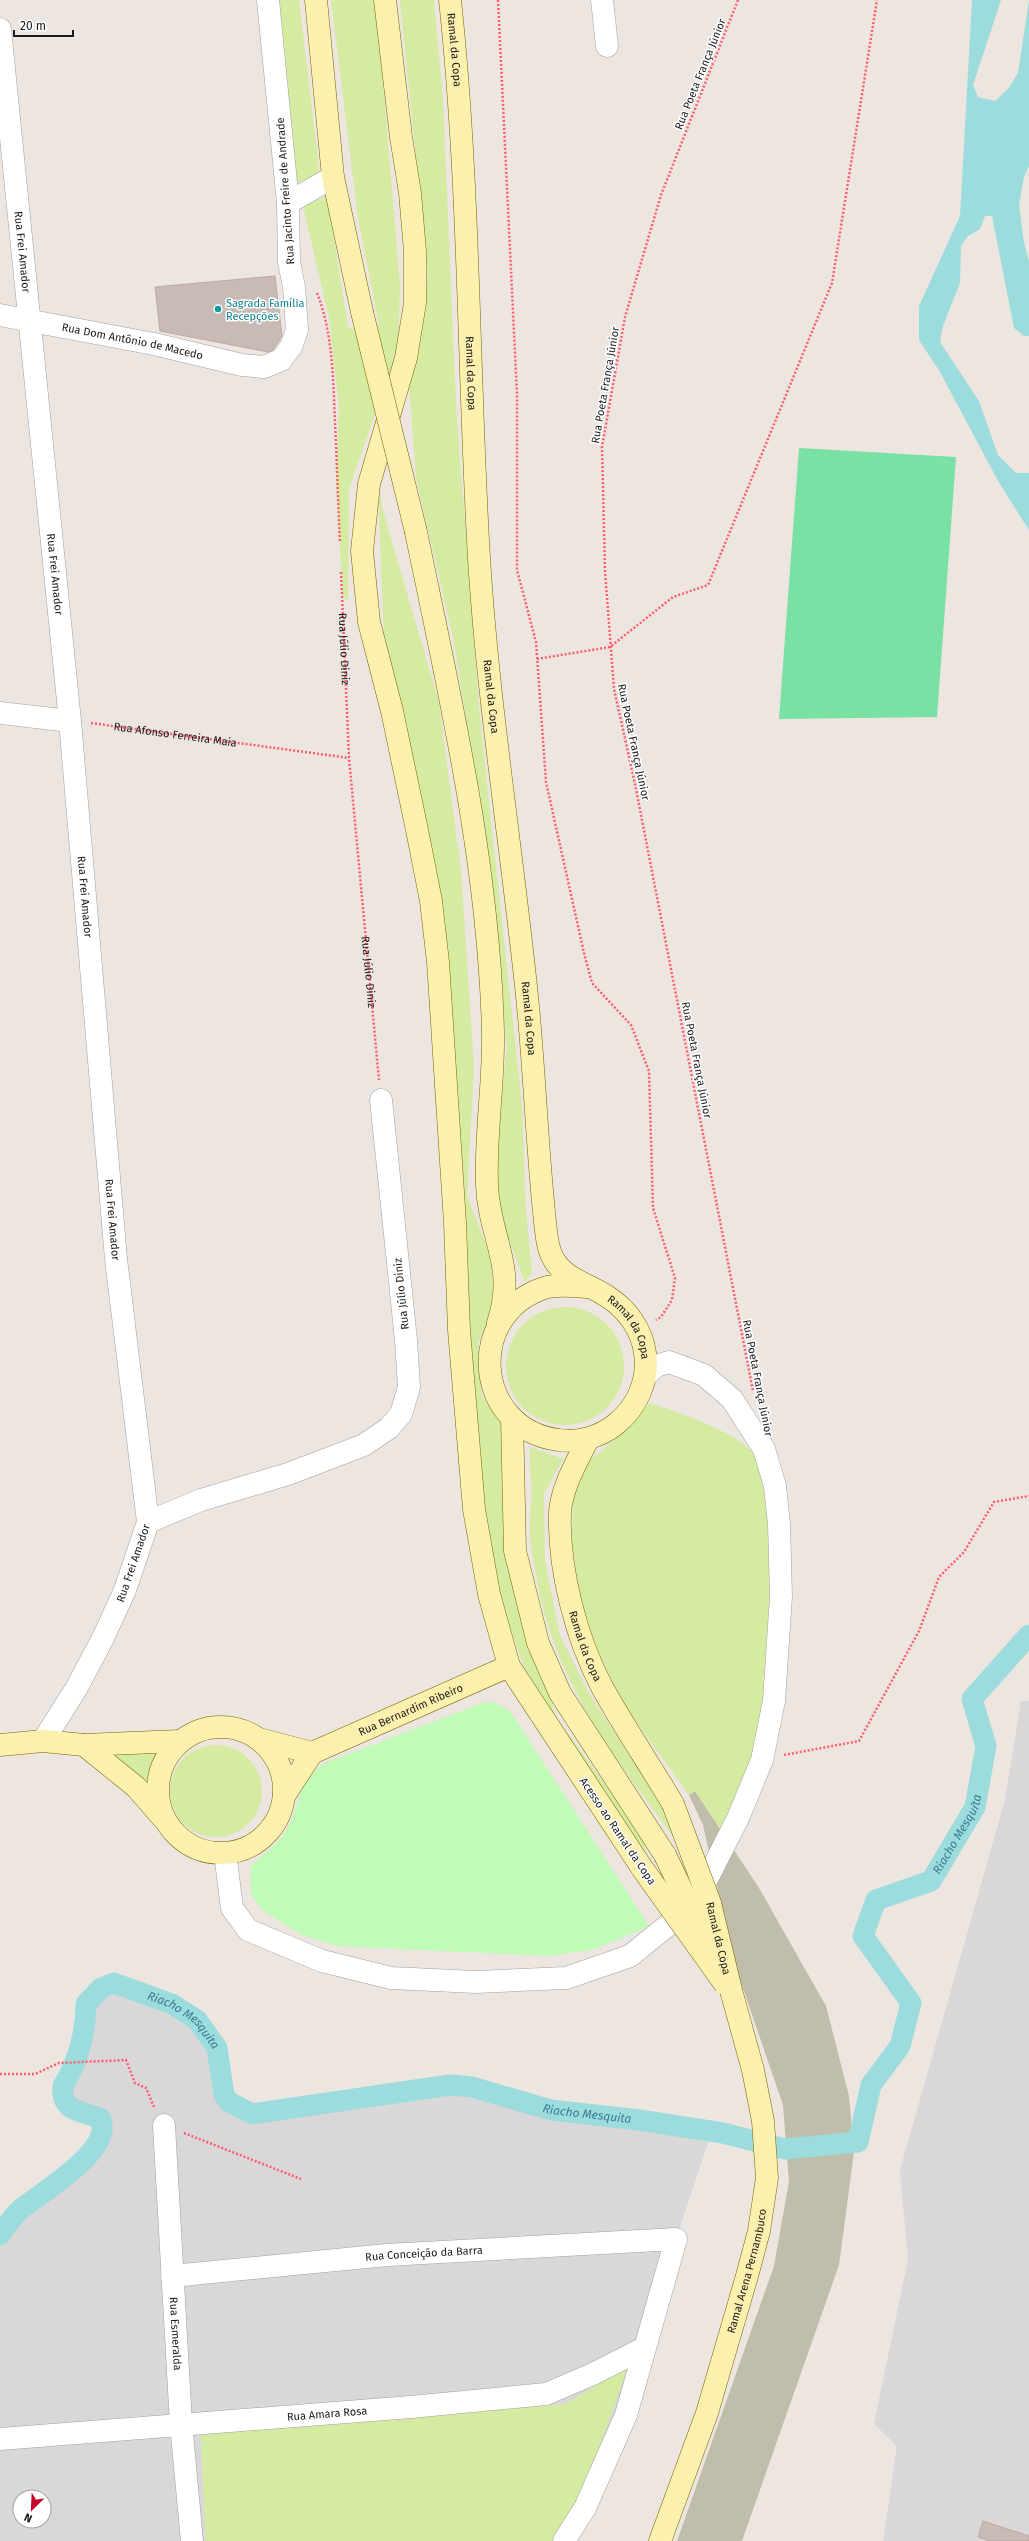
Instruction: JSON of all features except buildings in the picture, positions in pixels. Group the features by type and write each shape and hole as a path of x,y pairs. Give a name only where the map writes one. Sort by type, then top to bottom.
{"main road":[{"path":"316,0 333,177 362,312 416,532 465,767 482,886 493,1032 487,1187 505,1268 504,1297 489,1354 490,1377 498,1399 512,1418 528,1431 547,1439 567,1441 588,1439"},
{"path":"385,0 401,137 410,193 415,250 415,303 406,358 369,484 362,551 369,622 417,830 431,901 438,954 463,1380 474,1509 489,1594 509,1666"},
{"name":"Ramal da Copa","path":"450,0 459,82 467,210 479,561 503,798 527,997 545,1224 554,1260 586,1287 608,1296 626,1311 639,1330 645,1352 645,1376 639,1397 626,1416 609,1430 588,1439 567,1480 560,1511 563,1558 577,1627 602,1687 673,1804 710,1903 732,1994"},
{"path":"496,1332 508,1312 525,1297 545,1288 565,1285 586,1287"},
{"path":"463,1380 490,1377"},
{"name":"Ramal da Copa","path":"512,1418 515,1551 538,1643 560,1693 665,1855 732,1994"},
{"name":"Rua Bernardim Ribeiro","path":"312,1753 509,1666"},
{"name":"Acesso ao Ramal da Copa","path":"509,1666 642,1868 732,1994"},
{"path":"165,1821 158,1800 157,1779 165,1758 178,1741 197,1730 218,1726 240,1729 259,1739 312,1753 284,1796"},
{"path":"84,1745 136,1786 177,1836 194,1848 213,1853 225,1853 234,1852 252,1845 268,1833 279,1816 284,1796 283,1775 274,1755 259,1739"},
{"path":"0,1745 44,1741 84,1745 178,1741"},
{"name":"Ramal Arena Pernambuco","path":"660,2541 707,2413 759,2231 767,2178 763,2121 753,2070 732,1994"}],"street":[{"name":"Rua Jacinto Freire de Andrade","path":"264,367 281,360 291,347 297,330 294,287 289,262 288,203 268,0"},
{"path":"602,0 607,46"},
{"name":"Rua Frei Amador","path":"0,29 28,319 70,721 116,1259 148,1522 125,1590 103,1638 76,1689 44,1741"},
{"path":"288,203 333,177"},
{"name":"Rua Dom Antônio de Macedo","path":"0,315 28,319 154,344 242,365 264,367"},
{"path":"0,713 70,721"},
{"name":"Rua Júlio Diniz","path":"148,1522 201,1500 288,1474 364,1445 389,1428 401,1414 409,1387 406,1340 381,1100"},
{"path":"225,1853 232,1908 248,1930 322,1961 391,1978 476,1982 566,1978 630,1956 672,1922 705,1883 738,1818 762,1760 774,1701 781,1596 776,1494 764,1449 732,1399 704,1375 670,1362 656,1366 645,1376"},
{"name":"Rua Esmeralda","path":"164,2125 181,2424 192,2541"},
{"name":"Rua Conceição da Barra","path":"172,2276 387,2255 676,2239 644,2348"},
{"path":"564,2541 585,2508 626,2415 635,2387 644,2348"},
{"name":"Rua Amara Rosa","path":"0,2439 411,2407 546,2394 593,2374 644,2348"}],"path":[{"path":"498,0 517,395 517,570 536,642 546,782 592,983 631,1025 649,1071 653,1208 676,1278 672,1300 662,1317 639,1330"},
{"name":"Rua Poeta França Júnior","path":"738,0 661,195 626,317 602,447 605,570 614,689 637,792 753,1394"},
{"path":"537,659 610,647 673,597 708,584 832,284 877,0"},
{"path":"316,291 322,306 329,337 333,383 340,551"},
{"name":"Rua Júlio Diniz","path":"341,567 349,758 381,1100"},
{"name":"Rua Afonso Ferreira Maia","path":"70,721 349,758"},
{"path":"762,1760 859,1742 919,1631 939,1577 964,1552 994,1502 1029,1496"},
{"path":"0,2074 35,2074 60,2063 126,2060 135,2084 146,2088 164,2125 301,2179"}],"shaded area":[{"path":"1021,1701 1029,1701 1029,2541 883,2541 897,2446 874,2424 908,2260 900,2170 1005,1800"},
{"path":"695,1791 759,1888 826,2006 849,2096 854,2152 839,2265 742,2541 677,2541 774,2266 789,2181 783,2105 734,1962 703,1825 689,1795"},
{"path":"114,1983 172,2004 197,2020 217,2048 224,2096 229,2102 252,2114 450,2085 472,2087 551,2110 639,2120 712,2131 676,2239 644,2348 564,2541 552,2541 566,2520 627,2366 566,2404 201,2434 206,2541 0,2541 0,2235 19,2210 78,2166 95,2147 102,2135 104,2125 100,2118 78,2113 68,2105 62,2095 63,2086 82,2038 86,2022 86,2004 101,1988"}],"green space":[{"path":"271,0 299,0 320,177 294,183"},
{"path":"331,0 376,0 400,285 398,348 349,489 348,602 343,596 336,480 339,407 329,318 303,206 327,196 348,327 368,335 379,325 358,218"},
{"path":"400,0 434,0 443,100 456,405 479,709 522,1106 526,1212 532,1273 525,1282 501,1219 494,1170 507,1046 472,756 454,642 416,477 409,385 428,276"},
{"path":"799,448 956,457 937,717 779,719"},
{"path":"377,466 382,507 439,703 461,870 474,1067 467,1196 490,1255 495,1305 478,1343 482,1397 504,1422 503,1480 512,1586 556,1716 642,1837 647,1854 579,1762 530,1683 502,1607 479,1500 453,1059 385,663"},
{"path":"565,1307 588,1311 607,1324 620,1343 624,1366 620,1389 607,1408 588,1421 565,1425 542,1421 523,1408 510,1389 506,1366 510,1343 523,1324 542,1311"},
{"path":"650,1403 705,1423 733,1437 745,1445 753,1453 761,1470 767,1496 772,1564 772,1600 767,1683 751,1766 742,1792 723,1833 695,1791 689,1795 627,1709 595,1647 579,1591 572,1541 573,1499 587,1461 601,1452"},
{"path":"530,1447 563,1459 544,1494 545,1560 560,1635 588,1692 656,1797 682,1849 612,1752 573,1687 557,1652 545,1614 531,1545"},
{"path":"485,1702 496,1703 510,1711 649,1926 592,1950 548,1956 337,1946 302,1935 262,1910 251,1894 251,1866 283,1836 295,1812 300,1794 308,1778 315,1770 325,1763"},
{"path":"173,1744 159,1770 156,1784 156,1799 91,1747"},
{"path":"207,1745 225,1745 242,1752 255,1765 262,1782 262,1800 255,1817 242,1830 225,1837 207,1837 190,1830 177,1817 170,1800 170,1782 177,1765 190,1752"},
{"path":"628,2366 596,2456 576,2499 552,2541 206,2541 201,2434 566,2404"}],"water":[{"path":"972,0 1001,0 973,85 978,97 995,101 1008,89 1018,73 1029,0 1029,166 1024,177 1019,204 1024,243 1029,261 1029,336 1024,336 1014,328 992,216 985,216 980,229 968,236 961,246 960,283 943,326 940,342 979,401 998,455 1016,473 1029,473 1029,530 998,481 940,372 919,340 919,306 960,216"}],"waterway":[{"name":"Riacho Mesquita","path":"0,2235 21,2209 74,2169 88,2156 97,2143 102,2130 100,2118 80,2112 69,2106 63,2095 63,2086 73,2067 83,2036 86,2004 101,1988 114,1983 172,2004 197,2020 217,2048 224,2095 229,2102 252,2114 450,2085 472,2087 551,2110 639,2120 723,2133 785,2149 858,2142 871,2085 900,2046 911,2003 863,1936 876,1900 931,1881 975,1807 986,1746 972,1699 1029,1635"}],"place":[{"name":"Sagrada Família Recepções","path":"218,309"}]}
